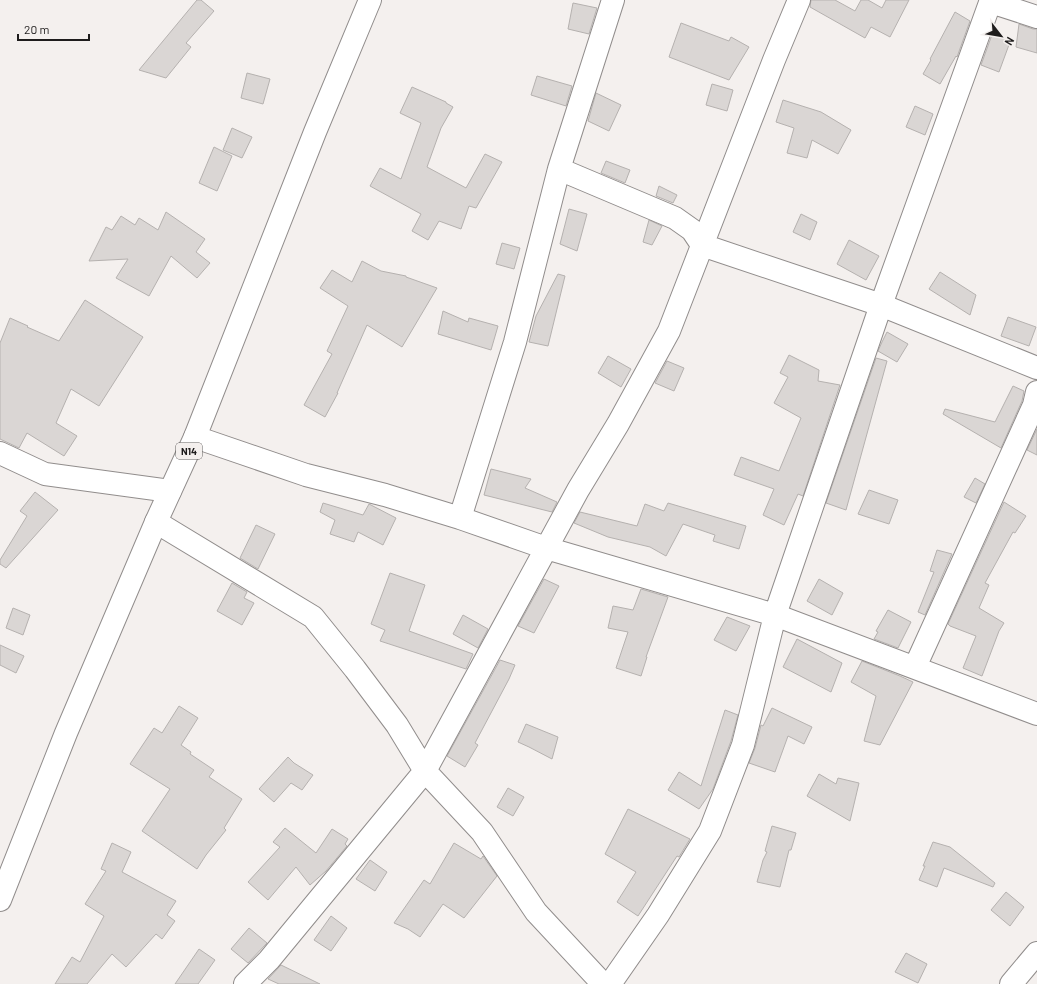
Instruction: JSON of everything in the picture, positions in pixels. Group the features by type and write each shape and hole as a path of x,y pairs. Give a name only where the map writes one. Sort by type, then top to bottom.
{"street":[{"path":"460,518 515,342 558,169 613,0"},
{"path":"245,984 269,960 425,771 578,490 618,424 669,331 774,60 799,0"},
{"path":"610,984 658,915 710,831 743,746 775,615 881,305 991,1 1037,17"},
{"name":"N14","path":"0,900 66,733 156,522 195,437 364,6"},
{"path":"558,169 675,218 692,230 702,245 881,305 1037,368"},
{"path":"915,668 1031,412 1037,392"},
{"path":"195,437 306,475 385,495 460,518 546,548 775,615 1037,714"},
{"path":"0,453 45,474 170,491"},
{"path":"156,522 313,617 355,669 397,725 425,771 482,832 536,912 603,984"},
{"path":"1011,984 1037,953"}],"building":[{"path":"197,0 201,0 214,11 186,43 191,47 166,78 139,70"},
{"path":"811,0 835,0 855,11 861,0 868,0 882,8 886,0 909,0 890,37 871,27 865,38 810,7"},
{"path":"573,3 597,8 589,34 568,29"},
{"path":"955,12 970,21 957,57 956,56 940,84 923,74"},
{"path":"681,23 729,41 731,37 749,47 729,80 669,57"},
{"path":"1019,24 1037,29 1037,53 1016,47"},
{"path":"993,32 1010,42 999,72 981,65"},
{"path":"247,73 270,79 263,104 241,98"},
{"path":"537,76 572,86 566,106 531,95"},
{"path":"712,84 733,90 727,111 706,105"},
{"path":"412,87 446,102 453,107 441,128 427,167 466,188 485,154 502,162 476,208 469,206 461,229 439,221 428,240 412,231 421,214 370,186 380,168 401,179 421,123 400,113"},
{"path":"596,93 621,105 609,131 588,121"},
{"path":"783,100 821,112 851,130 838,154 812,140 807,158 787,153 794,128 776,122"},
{"path":"915,106 933,114 925,135 906,127"},
{"path":"232,128 252,137 242,158 223,150"},
{"path":"214,147 232,156 217,191 199,183"},
{"path":"606,161 630,170 625,183 601,173"},
{"path":"659,186 677,195 673,203 656,196"},
{"path":"569,209 587,214 577,251 560,244"},
{"path":"166,212 205,239 196,252 210,263 197,278 171,256 149,296 116,278 128,259 89,261 106,227 112,230 121,216 135,225 139,218 158,230"},
{"path":"801,214 817,222 810,240 793,232"},
{"path":"649,220 662,226 652,245 643,242"},
{"path":"849,240 879,256 866,280 837,264"},
{"path":"502,243 520,248 514,269 496,264"},
{"path":"362,261 381,271 406,276 437,288 402,347 367,325 338,393 325,417 304,405 332,354 327,351 348,306 320,288 332,270 352,282"},
{"path":"940,272 976,295 970,315 929,289"},
{"path":"558,274 565,276 548,346 529,342 536,316"},
{"path":"85,300 143,337 99,406 71,389 56,423 77,436 64,456 27,433 19,448 0,439 0,343 10,318 59,341"},
{"path":"443,311 468,322 469,318 498,326 491,350 438,334"},
{"path":"1008,317 1036,327 1029,346 1001,336"},
{"path":"887,332 908,344 897,362 878,351"},
{"path":"789,355 819,370 818,381 840,385 803,496 798,494 784,525 763,515 774,489 734,475 741,457 779,471 801,418 774,403 788,377 780,373"},
{"path":"608,356 631,369 621,387 598,373"},
{"path":"876,358 887,361 846,510 826,503"},
{"path":"667,361 684,368 674,391 655,383"},
{"path":"1013,386 1024,391 1022,401 1001,448 943,414 945,409 995,422"},
{"path":"1037,429 1037,455 1027,450"},
{"path":"491,469 531,479 525,488 557,502 552,512 484,495"},
{"path":"975,478 985,484 976,503 964,497"},
{"path":"869,490 898,500 889,524 858,514"},
{"path":"35,492 58,510 6,568 0,564 0,560 27,516 20,511"},
{"path":"1004,502 1026,516 1015,533 1013,532 985,583 989,585 979,608 1004,623 999,631 982,676 963,668 976,636 948,624"},
{"path":"323,503 363,515 369,504 396,518 383,545 358,532 354,542 330,534 335,520 320,512"},
{"path":"668,503 746,526 739,549 713,541 715,535 683,524 666,556 650,547 608,537 574,523 580,512 637,526 645,504 664,511"},
{"path":"256,525 275,534 258,569 240,558"},
{"path":"937,550 952,554 925,615 918,612 934,572 930,571"},
{"path":"390,573 425,585 409,631 473,654 466,669 380,641 385,630 371,624"},
{"path":"544,579 559,586 534,633 518,626"},
{"path":"819,579 843,593 832,615 807,601"},
{"path":"232,583 247,592 244,598 254,603 242,625 217,611"},
{"path":"641,589 668,597 646,657 641,676 616,668 628,632 608,628 613,606 633,610"},
{"path":"13,608 30,615 23,635 6,628"},
{"path":"888,610 911,622 898,648 874,639 878,632 876,631"},
{"path":"463,615 488,629 478,648 453,634"},
{"path":"727,617 750,626 736,651 714,640"},
{"path":"797,639 842,663 831,692 783,667"},
{"path":"0,645 24,656 16,673 0,665"},
{"path":"500,660 515,665 475,743 478,745 465,767 447,756"},
{"path":"862,661 913,682 880,745 864,741 876,696 851,682"},
{"path":"179,706 198,718 181,745 191,752 190,754 214,770 209,777 242,799 224,828 226,830 197,869 142,831 170,789 130,764 154,728 162,733"},
{"path":"772,708 812,727 804,744 788,736 775,772 749,763 755,748 761,725 763,726"},
{"path":"725,710 738,715 731,741 713,789 699,809 668,790 679,772 701,786"},
{"path":"526,724 558,737 552,759 518,742"},
{"path":"288,757 294,763 313,775 302,790 291,783 274,802 259,789"},
{"path":"819,774 836,784 838,778 859,783 850,821 807,796"},
{"path":"508,788 524,797 513,816 497,807"},
{"path":"628,809 690,839 679,857 677,856 638,916 617,902 636,872 605,854"},
{"path":"772,826 796,833 791,850 789,850 780,887 757,882 763,860 767,852 765,851"},
{"path":"285,828 316,853 332,829 348,839 345,844 347,846 326,871 310,885 296,867 268,900 248,882 280,847 273,842"},
{"path":"933,842 950,847 995,883 993,887 944,868 937,887 919,880"},
{"path":"112,843 131,852 122,872 176,901 167,915 175,921 162,939 156,934 126,967 112,954 87,984 55,984 72,957 80,962 104,916 85,904 106,871 101,869"},
{"path":"454,843 481,859 483,856 497,876 464,918 443,904 420,937 408,929 394,923 424,880 430,884"},
{"path":"370,860 387,872 375,891 356,879"},
{"path":"1006,892 1024,907 1010,926 991,910"},
{"path":"331,916 347,928 331,951 314,940"},
{"path":"249,928 267,943 248,963 231,949"},
{"path":"199,949 215,960 198,984 175,984"},
{"path":"906,953 927,964 918,983 895,972"},
{"path":"281,965 320,984 279,984 268,979"}]}
